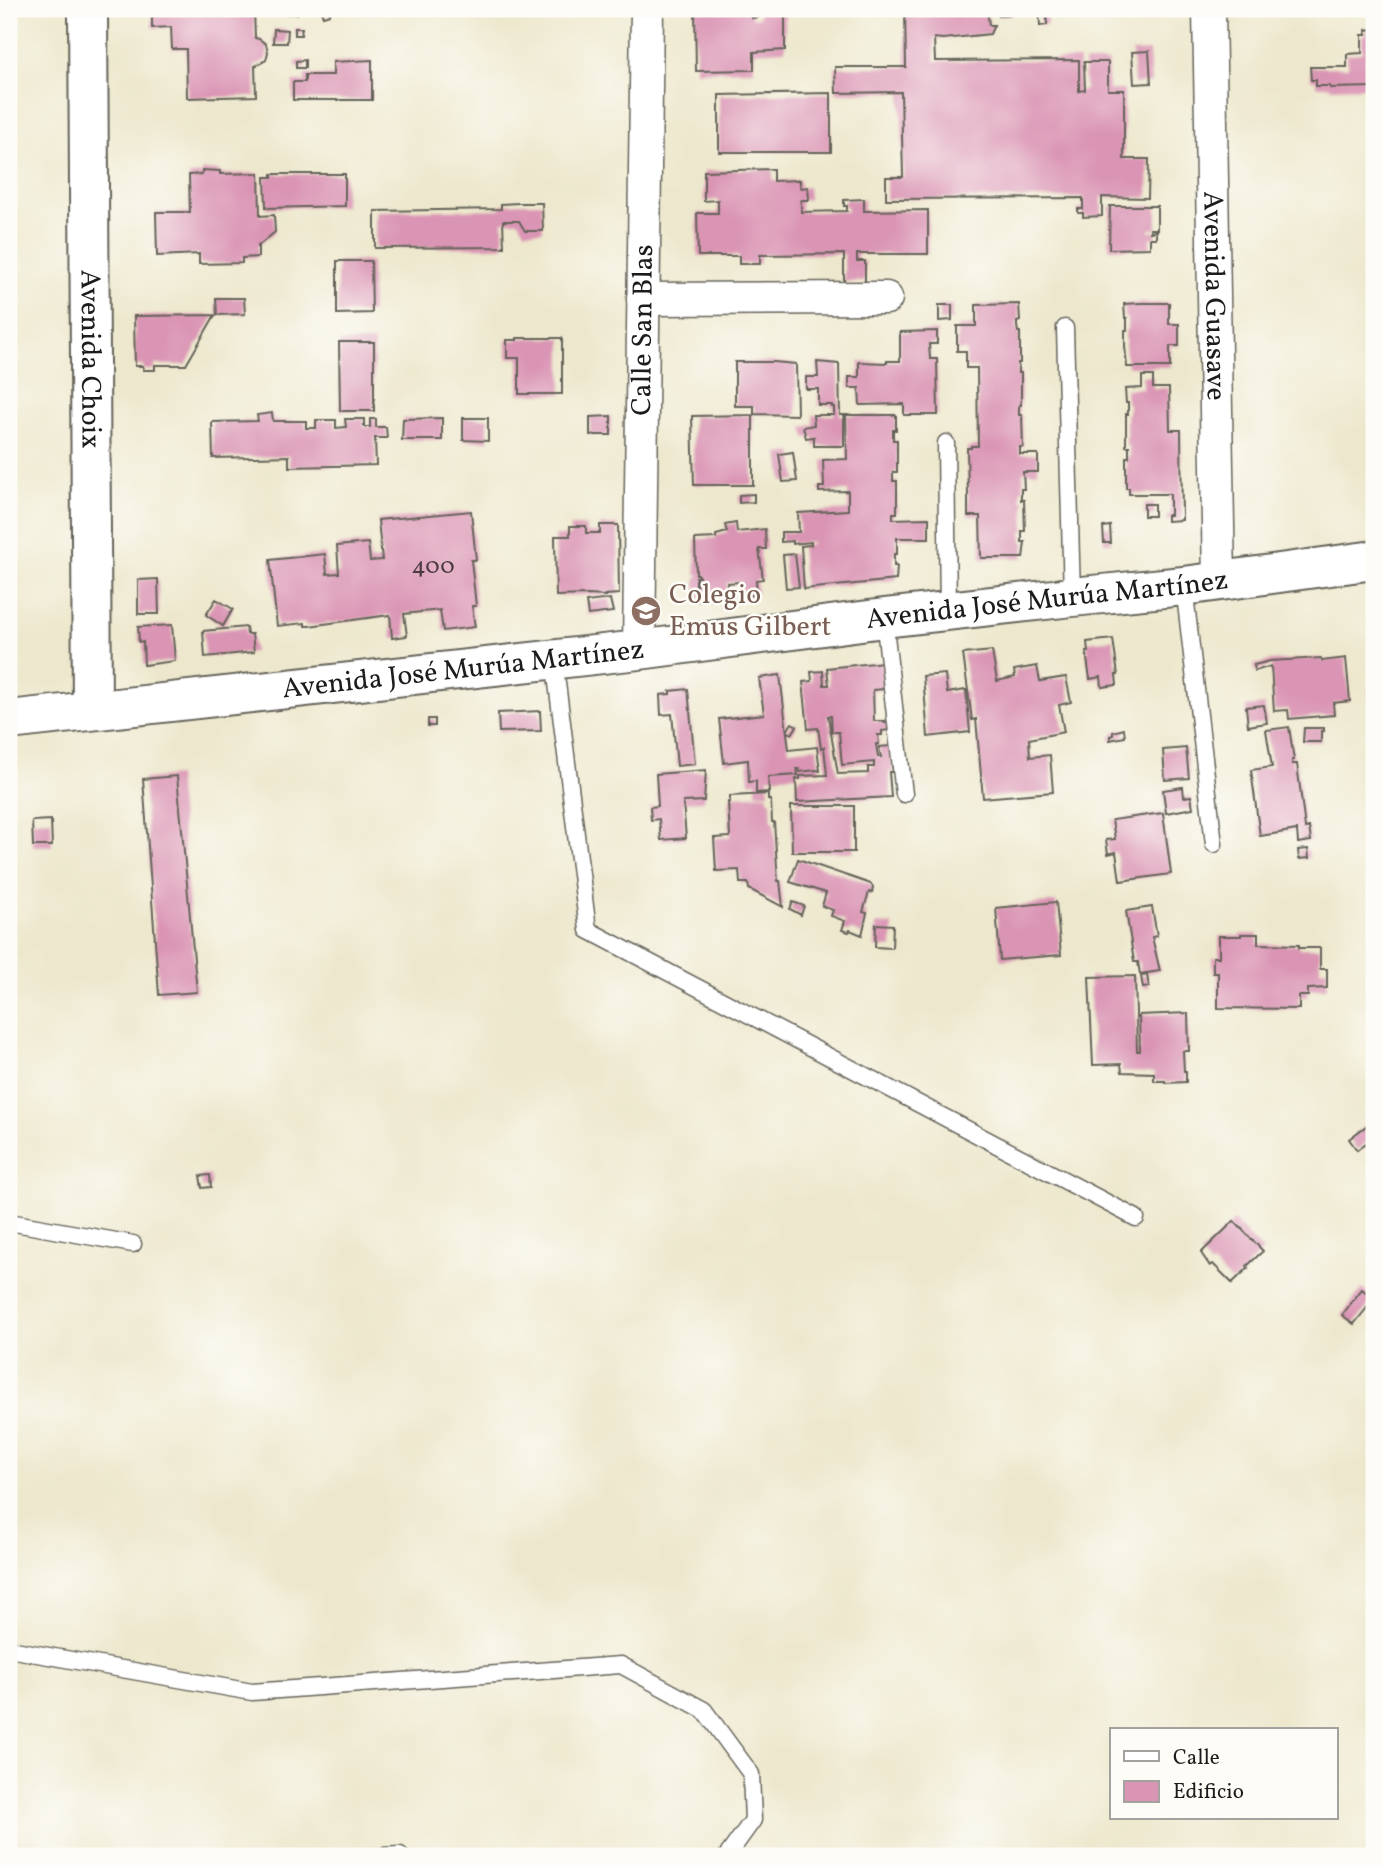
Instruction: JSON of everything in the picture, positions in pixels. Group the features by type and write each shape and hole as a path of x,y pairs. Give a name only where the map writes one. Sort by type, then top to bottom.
{"main road":[{"name":"Avenida Choix","path":"88,9 92,709"},
{"name":"Avenida José Murúa Martínez","path":"9,720 639,650 884,618 1201,584 1374,560"}],"street":[{"name":"Calle San Blas","path":"639,650 647,9"},
{"name":"Avenida Guasave","path":"1201,584 1209,9"},
{"path":"643,299 886,298"}],"lane":[{"path":"1065,328 1072,597"},
{"path":"946,443 948,612"},
{"path":"1201,584 1214,844"},
{"path":"884,618 904,794"},
{"path":"554,659 588,930 1136,1218"},
{"path":"9,1222 133,1244"},
{"path":"9,1649 253,1692 621,1665 704,1710 751,1774 753,1820 727,1856"},
{"path":"383,1856 400,1855"}],"building":[{"path":"152,9 254,9 255,38 266,44 268,52 266,60 255,66 256,96 187,98 186,49 172,49 171,27 152,28"},
{"path":"287,9 297,9 297,14 288,14"},
{"path":"320,9 331,9 330,14 323,16"},
{"path":"349,9 366,9 366,12 348,12"},
{"path":"695,9 752,9 752,18 759,17 759,9 785,9 785,50 754,52 754,70 696,71"},
{"path":"905,9 987,9 989,25 994,25 990,34 934,38 935,61 1079,60 1079,91 1085,90 1084,62 1108,62 1108,90 1124,90 1124,159 1149,159 1148,198 1102,197 1102,216 1083,217 1083,213 1078,213 1078,209 1083,209 1083,198 886,199 886,177 903,177 901,92 836,93 835,67 906,67"},
{"path":"999,9 1011,9 1011,15 999,16"},
{"path":"1023,9 1035,9 1035,13 1023,13"},
{"path":"1039,9 1047,9 1047,25 1040,26"},
{"path":"295,28 302,28 301,35 295,35"},
{"path":"274,29 288,30 287,43 273,43"},
{"path":"1374,29 1374,87 1316,86 1316,80 1311,80 1310,67 1347,67 1347,54 1362,53 1362,35 1366,35 1366,30"},
{"path":"1149,51 1151,83 1134,84 1132,52"},
{"path":"305,60 305,68 296,68 296,61"},
{"path":"372,60 372,100 293,100 293,82 305,82 305,75 333,75 333,62"},
{"path":"831,93 831,152 719,152 719,95"},
{"path":"773,169 773,181 800,180 800,188 808,187 809,200 801,200 801,212 847,211 844,200 864,199 864,211 928,210 928,254 857,254 857,261 865,261 865,282 844,282 844,254 760,255 760,264 739,264 739,256 698,256 697,213 718,213 718,200 704,201 704,171"},
{"path":"202,170 220,171 220,174 259,173 260,216 274,215 275,232 258,246 258,257 242,258 242,263 199,264 199,254 157,256 156,212 190,212 189,175 202,174"},
{"path":"272,174 345,174 345,206 266,208 265,177 272,177"},
{"path":"542,203 543,231 525,231 519,221 503,221 504,247 375,248 375,211 501,209 501,204"},
{"path":"1110,206 1157,206 1157,229 1150,229 1150,232 1156,231 1156,238 1150,238 1150,248 1109,249"},
{"path":"337,261 371,261 372,313 337,314"},
{"path":"216,298 244,298 245,314 217,315"},
{"path":"1169,303 1169,324 1179,324 1179,346 1170,346 1170,367 1127,367 1127,318 1124,304"},
{"path":"1019,304 1019,415 1022,415 1023,447 1020,447 1020,454 1038,454 1038,472 1023,472 1023,558 981,558 980,516 968,516 967,448 978,446 977,368 966,368 966,351 957,351 957,326 976,326 976,305"},
{"path":"939,305 952,305 952,320 939,321"},
{"path":"215,315 186,365 155,365 155,370 143,370 143,366 135,366 134,316"},
{"path":"937,331 937,344 929,344 930,359 937,359 938,415 904,415 904,404 860,405 859,388 849,388 849,377 859,377 859,362 900,361 900,332"},
{"path":"562,338 562,394 519,394 519,358 507,358 507,340"},
{"path":"339,342 374,342 374,411 340,411"},
{"path":"735,362 796,364 797,415 754,414 754,406 735,406"},
{"path":"817,362 839,364 840,415 844,415 844,446 814,446 814,437 806,438 803,427 814,425 813,415 834,415 832,405 818,405 818,389 806,389 806,377 818,377"},
{"path":"1142,376 1153,376 1153,388 1169,388 1170,430 1181,430 1182,520 1167,521 1167,515 1170,515 1170,494 1129,494 1129,488 1126,488 1126,457 1129,457 1129,446 1126,446 1128,403 1125,389 1142,388"},
{"path":"272,413 273,421 306,421 306,428 316,428 316,420 336,420 336,428 346,427 345,419 364,419 364,427 370,427 370,419 376,419 376,427 386,427 387,438 375,438 376,465 289,467 289,456 213,458 212,422 258,421 257,415"},
{"path":"753,415 753,485 694,485 692,416"},
{"path":"846,415 896,415 893,440 897,440 897,472 893,472 893,481 897,481 897,513 893,513 893,519 929,518 929,538 897,538 897,554 894,554 896,580 804,589 801,546 811,545 811,542 781,542 781,532 799,532 798,513 848,510 848,491 819,492 819,487 824,487 823,460 847,459"},
{"path":"611,416 611,435 590,435 590,417"},
{"path":"442,418 442,440 402,440 403,419"},
{"path":"463,418 488,418 488,441 463,440"},
{"path":"793,452 797,481 783,482 779,454"},
{"path":"754,494 754,502 739,503 739,495"},
{"path":"1144,504 1154,504 1154,516 1144,516"},
{"path":"471,511 476,560 471,560 476,606 472,606 475,627 443,631 440,610 404,614 407,636 392,638 390,615 309,626 305,626 305,623 277,626 270,560 325,554 327,574 339,573 337,546 368,543 370,561 382,560 378,520"},
{"path":"736,523 737,532 765,529 766,549 759,549 763,579 756,580 757,595 742,596 741,582 727,583 728,598 696,601 696,577 699,577 696,574 695,539 716,538 716,535 727,532 725,525"},
{"path":"600,525 618,525 619,594 556,596 555,536 570,536 570,526 586,526 586,533 600,533"},
{"path":"1110,526 1111,543 1104,543 1103,527"},
{"path":"795,554 799,587 786,588 783,555"},
{"path":"158,579 159,614 138,614 138,580"},
{"path":"216,599 233,609 223,626 206,615"},
{"path":"610,599 613,612 588,615 586,602"},
{"path":"172,625 175,661 144,665 143,642 139,642 138,627"},
{"path":"246,627 247,634 252,634 254,652 205,657 203,631"},
{"path":"1113,639 1117,685 1102,687 1101,677 1090,679 1087,642"},
{"path":"992,651 997,681 1015,677 1014,670 1037,666 1040,681 1066,677 1071,702 1059,705 1064,732 1029,739 1030,757 1050,755 1053,792 983,798 976,719 972,720 963,654"},
{"path":"1321,658 1322,661 1346,658 1350,701 1333,703 1334,715 1289,719 1288,710 1274,711 1271,666 1255,671 1254,665 1270,661"},
{"path":"883,662 884,689 873,690 874,721 889,722 890,730 882,731 882,735 878,735 879,744 876,744 878,757 881,757 879,747 891,746 891,797 797,802 796,779 800,779 800,776 827,775 824,747 821,748 818,728 808,729 803,682 812,681 811,672 823,671 824,685 829,685 827,668","holes":["828,716 831,716 832,732 839,732 842,765 874,762 874,767 868,767 868,773 838,774"]},
{"path":"945,674 947,693 966,690 970,732 928,737 923,676"},
{"path":"780,675 789,750 817,747 820,771 800,772 797,769 798,775 768,777 769,792 756,793 756,781 749,782 748,760 724,763 719,719 764,714 759,678"},
{"path":"688,689 695,764 677,766 672,714 661,715 660,695"},
{"path":"1374,689 1374,715 1373,715 1368,690"},
{"path":"1264,705 1267,723 1248,726 1246,707"},
{"path":"540,711 541,731 499,732 498,713"},
{"path":"428,719 435,719 435,726 428,726"},
{"path":"792,723 797,726 792,734 787,731"},
{"path":"1289,727 1294,760 1292,764 1297,764 1305,828 1309,827 1311,841 1298,843 1297,830 1260,836 1251,770 1272,767 1266,730"},
{"path":"1304,728 1324,728 1324,731 1321,731 1321,742 1303,742"},
{"path":"1124,729 1125,737 1110,740 1113,732"},
{"path":"1186,748 1189,778 1165,780 1163,750"},
{"path":"706,770 704,801 683,802 686,838 661,840 659,819 651,820 650,807 658,806 656,774"},
{"path":"177,776 197,992 159,995 143,779"},
{"path":"1183,787 1184,797 1191,796 1193,808 1166,813 1163,790"},
{"path":"768,794 774,822 778,881 783,907 749,889 748,883 740,883 739,870 716,871 714,838 730,837 730,796"},
{"path":"791,806 854,806 854,852 792,852"},
{"path":"1163,813 1171,874 1120,881 1116,852 1108,854 1106,840 1115,839 1112,820"},
{"path":"51,820 52,846 33,846 32,821"},
{"path":"1308,849 1309,858 1299,859 1298,850"},
{"path":"798,859 871,884 872,893 869,892 863,912 867,913 862,935 842,930 845,921 831,916 833,910 822,906 826,893 790,882"},
{"path":"793,902 804,906 801,915 790,909"},
{"path":"1056,902 1061,955 1000,960 996,908"},
{"path":"1152,907 1157,936 1152,937 1160,971 1140,974 1138,962 1134,962 1126,911"},
{"path":"876,924 893,925 892,948 875,947"},
{"path":"1258,934 1258,944 1320,948 1320,969 1327,969 1327,988 1308,989 1308,996 1299,996 1299,1009 1218,1008 1218,973 1213,973 1213,957 1219,957 1219,936"},
{"path":"1147,975 1149,987 1143,988 1141,976"},
{"path":"1135,976 1137,1051 1140,1051 1139,1015 1188,1013 1189,1051 1183,1051 1186,1082 1154,1081 1154,1073 1122,1072 1121,1064 1093,1065 1089,977"},
{"path":"1370,1123 1374,1128 1374,1137 1357,1150 1349,1139"},
{"path":"210,1175 211,1187 202,1188 200,1176"},
{"path":"1234,1221 1263,1251 1232,1283 1213,1264 1210,1266 1201,1253"},
{"path":"1362,1289 1374,1299 1354,1324 1342,1315"}],"place":[{"name":"Colegio Emus Gilbert","path":"646,611"}]}
